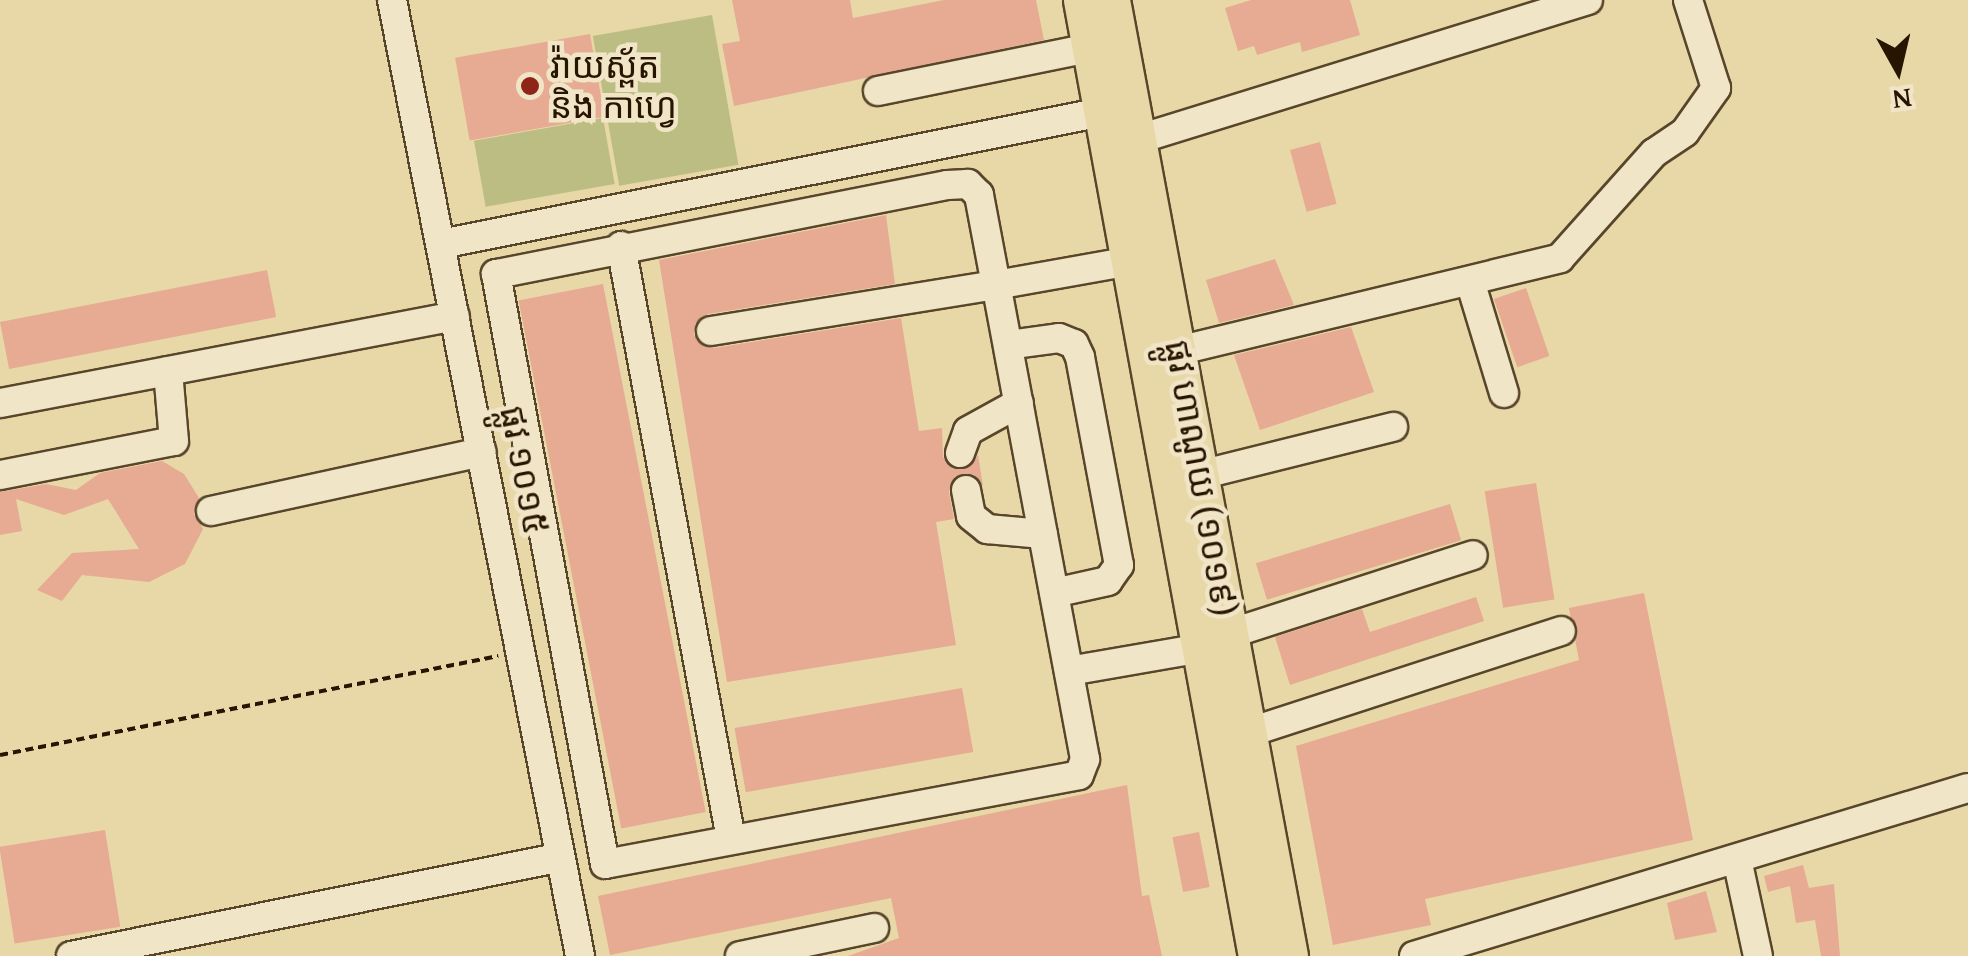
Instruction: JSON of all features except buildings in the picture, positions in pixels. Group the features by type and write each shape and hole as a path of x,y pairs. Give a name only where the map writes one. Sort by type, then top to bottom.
{"main road":[{"name":"ផ្លូវ ហាណូយ (១០១៩)","path":"1081,0 1102,112 1177,351 1200,474 1256,956"},
{"name":"ផ្លូវ ហាណូយ (១០១៩)","path":"1112,0 1138,139 1145,259 1220,642 1247,733 1290,956"}],"street":[{"name":"ផ្លូវ ១០១៥","path":"392,0 580,956"},
{"path":"1138,139 1588,0"},
{"path":"1177,351 1560,258 1654,153 1685,132 1716,88 1688,0"},
{"path":"878,91 1090,48"},
{"path":"441,244 1102,112"},
{"path":"968,184 980,194 1085,759 1079,775 605,864 494,286 496,274 508,268 621,246 968,184"},
{"path":"621,246 731,839"},
{"path":"711,331 1145,259"},
{"path":"1470,281 1504,393"},
{"path":"0,403 455,316"},
{"path":"1008,346 1059,338 1074,344 1080,357 1119,565 1108,580 1054,592"},
{"path":"0,475 174,441 168,371"},
{"path":"960,453 968,431 1019,403"},
{"path":"1200,474 1393,427"},
{"path":"211,511 482,452"},
{"path":"966,490 972,516 986,529 1043,534"},
{"path":"1068,671 1220,642 1473,556"},
{"path":"1247,733 1561,631"},
{"path":"1414,956 1968,788"},
{"path":"71,956 560,852 600,839"},
{"path":"1737,860 1758,956"},
{"path":"742,956 874,928"}],"path":[{"path":"0,755 522,651"}],"green space":[{"path":"712,15 738,165 619,186 593,36"},
{"path":"603,118 615,184 486,207 474,141"}],"place":[{"name":"វ៉ាយស្ព័ត និង កាហ្វេ","path":"530,86"}]}
